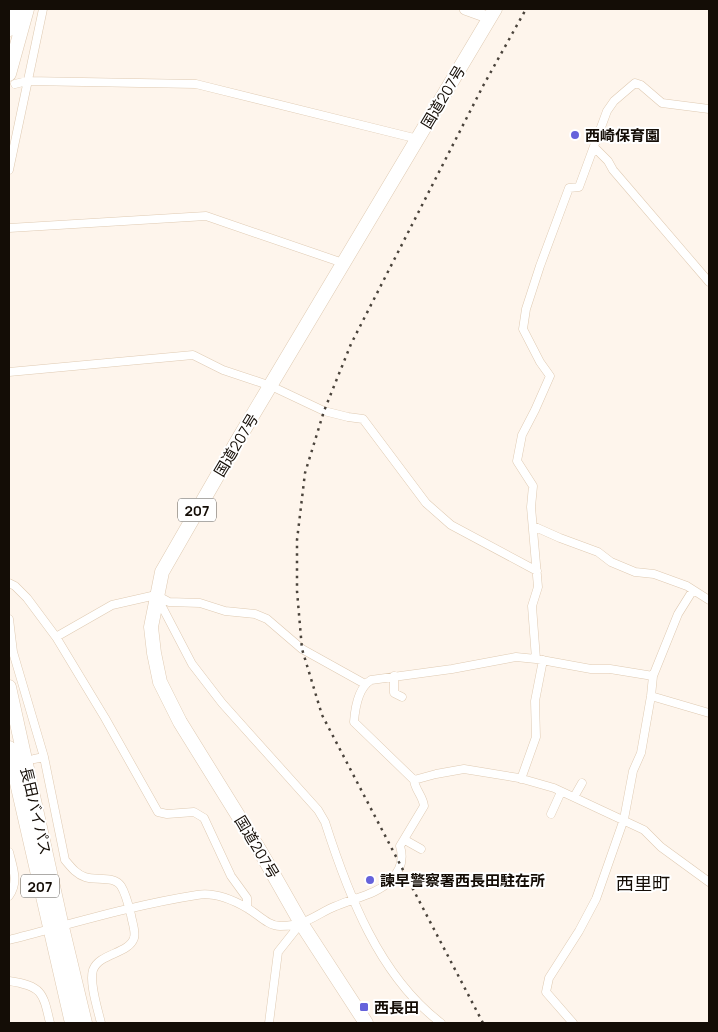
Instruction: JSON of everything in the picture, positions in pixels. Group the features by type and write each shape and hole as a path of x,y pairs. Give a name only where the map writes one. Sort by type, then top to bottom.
{"highway":[{"path":"9,29 14,9"},
{"path":"12,79 27,9"},
{"name":"国道207号","path":"366,1023 301,923 260,851 167,700 160,682 151,627 162,572 239,438 492,13"},
{"name":"長田バイパス","path":"9,686 56,928 72,1023"},
{"name":"長田バイパス","path":"9,748 56,928 85,1023"}],"street":[{"path":"9,170 43,9"},
{"path":"465,9 492,13"},
{"path":"12,79 27,81 196,84 418,139"},
{"path":"521,779 536,737 535,701 540,659 532,606 538,587 531,507 532,486 517,461 522,435 550,376 540,362 523,329 526,309 569,188 579,187 595,148 607,111 614,101 635,83 641,85 662,103 709,109"},
{"path":"595,148 709,282"},
{"path":"9,228 206,216 343,263"},
{"path":"9,372 193,354 223,370 271,386 324,411 363,419 426,503 451,525 537,571"},
{"path":"533,526 598,552 611,562 634,572 654,574 688,586 709,600"},
{"path":"9,583 15,586 27,598 56,637 105,718 158,812 167,814 194,812 204,818 231,876 247,898 247,908"},
{"path":"572,1023 546,992 549,978 596,899 624,819 633,771 641,753 653,676 678,614 693,590"},
{"path":"156,595 192,664 222,702 318,810 325,822 353,900 374,943 418,1005 441,1023"},
{"path":"56,637 112,605 156,595 169,602 200,603 225,611 255,614 268,619 302,649 364,684"},
{"path":"9,619 13,652 44,757 65,860 74,871 86,878 113,881 121,885 130,909 134,932 133,940 129,945 99,962 93,970 92,980 101,1023"},
{"path":"9,940 130,909 199,894 215,895 247,908 278,926 301,923 323,911 384,886 391,880 403,860 400,846 424,806 423,800 414,786 414,780 354,722 355,708 364,684 371,680 452,669 516,657 540,659 591,669 610,669 653,676"},
{"path":"394,676 394,693 402,697"},
{"path":"651,696 709,713"},
{"path":"34,759 44,757"},
{"path":"414,780 464,769 521,779 562,792 624,819 644,830 661,847 709,882"},
{"path":"574,798 582,783"},
{"path":"551,814 562,792"},
{"path":"404,840 421,849"},
{"path":"9,852 16,880 9,896"},
{"path":"269,1023 278,952 301,923"},
{"path":"9,981 27,984 41,993 46,1002 50,1023"}],"railway":[{"path":"483,1023 322,715 302,649 297,591 297,540 305,473 324,411 351,344 483,86 526,9"}],"place":[{"name":"西崎保育園","path":"575,135"},
{"name":"諫早警察署西長田駐在所","path":"370,880"},
{"name":"西長田","path":"364,1007"}],"district":[{"name":"西里町","path":"643,883"}]}
